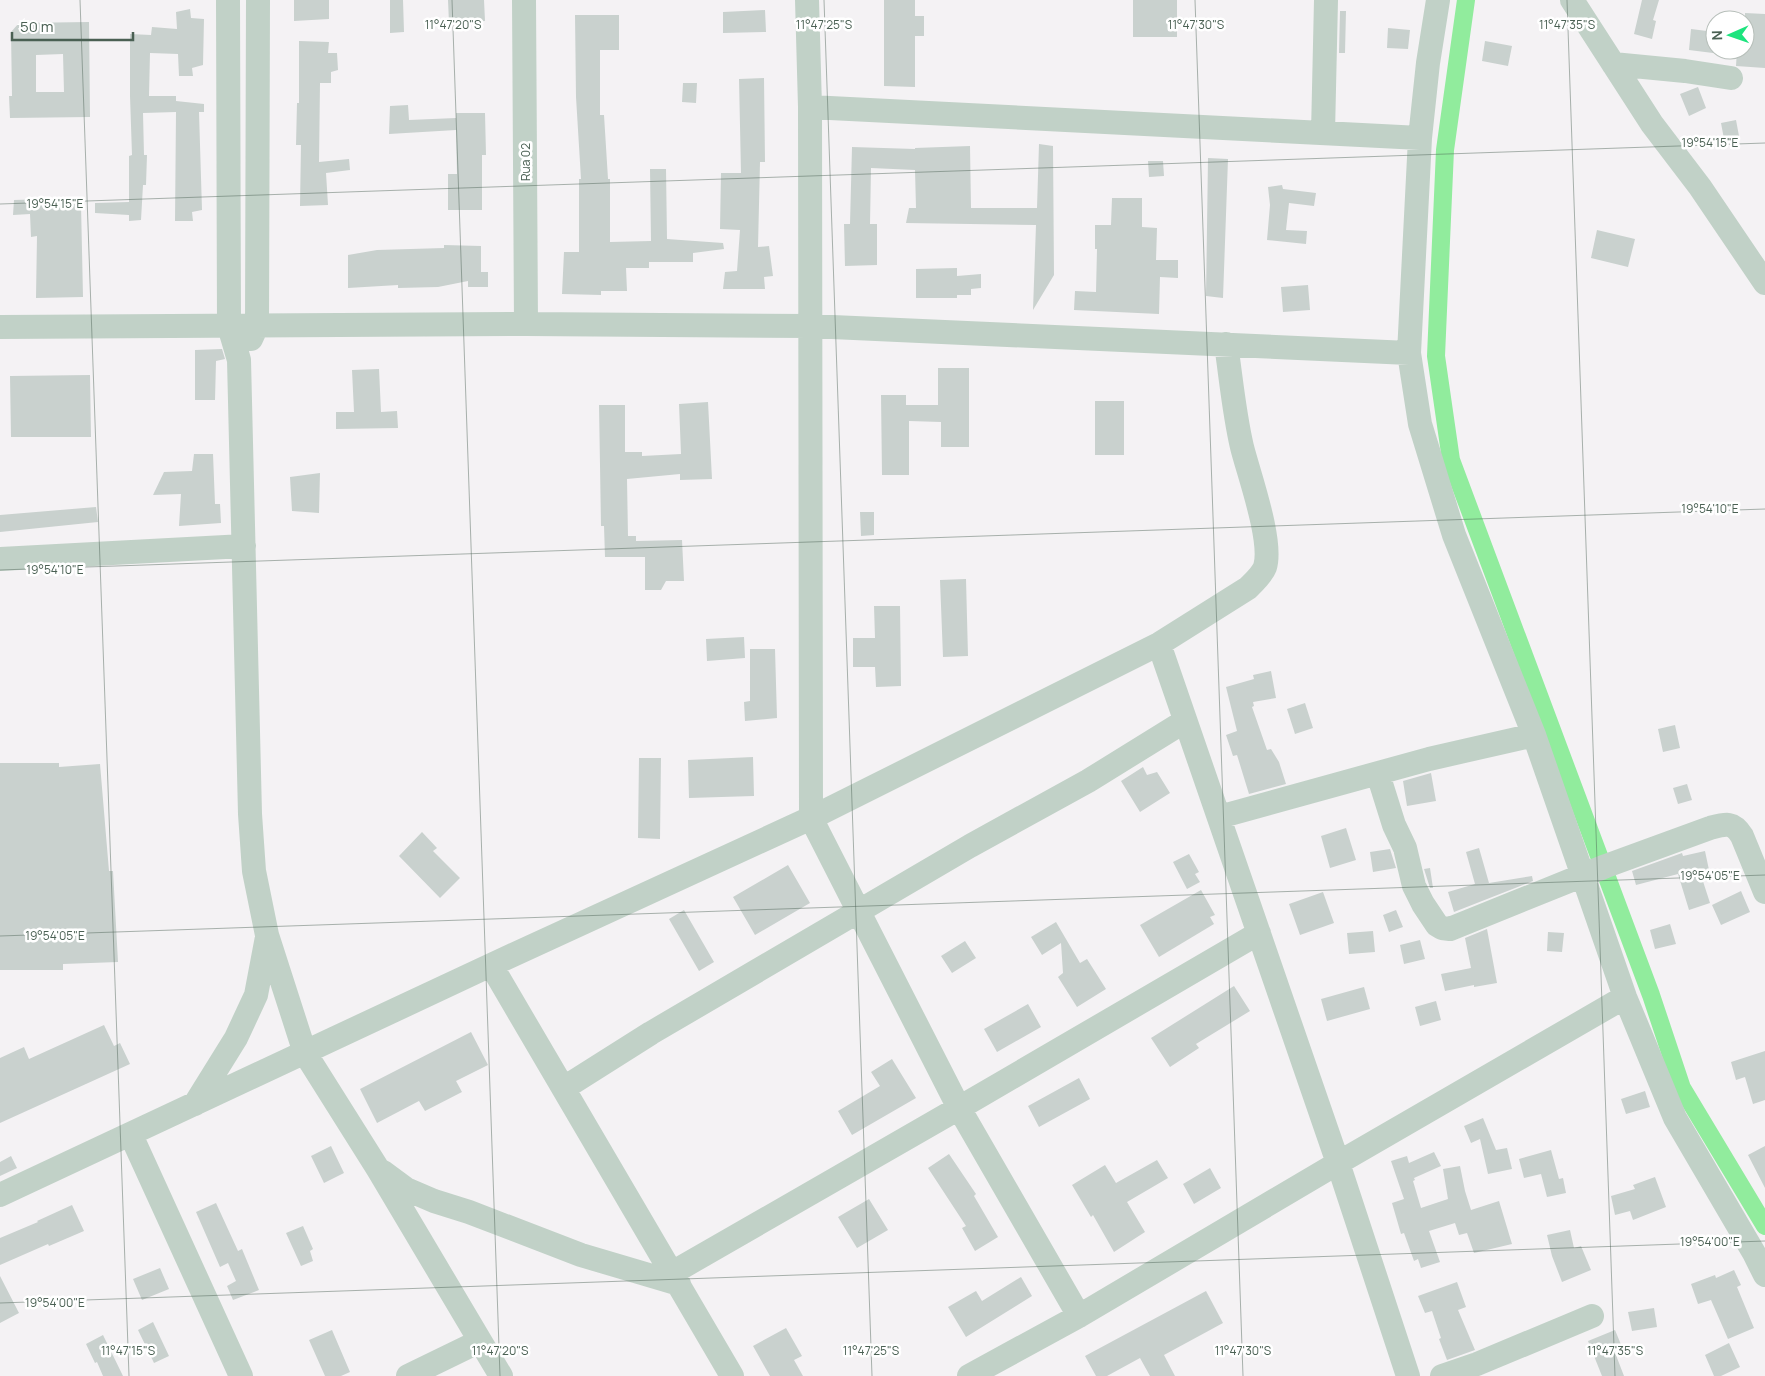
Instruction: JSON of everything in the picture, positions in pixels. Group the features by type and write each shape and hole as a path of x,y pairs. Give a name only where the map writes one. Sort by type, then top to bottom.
{"street":[{"path":"228,0 229,326 239,360 250,814 254,871 267,935 304,1053 378,1169 501,1376"},
{"path":"239,360 257,326 258,0"},
{"name":"Rua 02","path":"524,0 526,324"},
{"path":"807,0 810,107 811,818 959,1108 1079,1316"},
{"path":"1323,133 1326,0"},
{"path":"1438,0 1420,138 1409,353 1420,424 1454,535 1534,735 1625,997 1675,1118 1765,1275"},
{"path":"1572,0 1652,124 1700,187 1765,283"},
{"path":"1613,64 1685,71 1731,78"},
{"path":"810,107 1420,138"},
{"path":"0,327 526,324 810,326 1409,353"},
{"path":"0,1195 491,965 811,818 1158,644 1248,588 1260,576 1265,567 1265,533 1242,446 1226,344"},
{"path":"0,559 244,546"},
{"path":"1158,644 1338,1162 1408,1376"},
{"path":"564,1088 651,1033 859,910 1088,781 1185,721"},
{"path":"1219,817 1429,759 1534,735"},
{"path":"1378,774 1394,826 1405,848 1414,886 1434,920 1442,928 1450,929 1583,877 1606,866 1710,828 1728,824 1738,829 1742,836 1765,892"},
{"path":"378,1169 406,1189 434,1201 469,1212 581,1255 675,1279 959,1108 1259,933"},
{"path":"195,1104 236,1038 256,995 267,935"},
{"path":"491,965 732,1376"},
{"path":"969,1376 995,1370 1079,1316 1338,1162 1625,997"},
{"path":"131,1135 241,1376"},
{"path":"1442,1376 1477,1364 1592,1316"},
{"path":"408,1376 480,1341"}],"building":[{"path":"294,0 329,0 329,19 294,21"},
{"path":"390,0 403,0 404,32 390,33"},
{"path":"448,0 484,0 485,21 449,23"},
{"path":"884,0 915,0 915,16 924,16 924,36 915,36 915,87 884,86"},
{"path":"1133,0 1177,0 1177,37 1133,37"},
{"path":"1642,0 1659,0 1653,20 1656,21 1652,39 1634,34"},
{"path":"190,9 191,18 204,19 203,65 192,68 193,76 179,76 178,54 150,53 149,96 176,96 176,101 204,104 204,112 199,112 202,210 192,212 193,221 175,221 176,112 143,113 144,155 147,155 146,185 143,185 141,220 129,221 129,215 95,213 95,203 129,202 129,156 132,155 130,34 151,35 152,27 177,29 176,12"},
{"path":"765,10 766,32 723,33 723,12"},
{"path":"1340,11 1346,11 1345,53 1339,53"},
{"path":"1755,14 1765,14 1765,68 1736,66 1736,60 1755,60"},
{"path":"575,15 619,15 619,50 600,50 600,115 604,115 608,179 610,179 610,242 651,241 650,169 666,169 667,239 723,243 724,249 693,253 693,262 649,262 649,268 626,268 627,291 601,291 601,295 562,294 564,252 579,252 579,179 581,179 576,97"},
{"path":"89,22 90,117 10,118 9,96 12,96 11,32 19,23","holes":["63,54 64,92 36,92 36,55"]},
{"path":"1388,28 1410,30 1408,49 1387,48"},
{"path":"1691,29 1705,31 1705,52 1689,50"},
{"path":"299,41 329,42 328,53 337,53 338,70 331,72 331,83 320,83 319,162 349,159 350,170 326,173 328,205 300,206 301,145 296,145 297,103 299,103"},
{"path":"1485,41 1512,46 1508,66 1482,61"},
{"path":"764,78 765,162 760,162 758,247 769,246 773,276 764,277 765,289 723,289 725,272 737,271 740,230 720,229 721,173 741,173 739,79"},
{"path":"683,83 697,83 696,103 682,102"},
{"path":"1698,87 1706,108 1689,116 1680,94"},
{"path":"408,105 409,120 456,118 456,113 485,113 486,155 482,155 482,210 448,210 448,174 457,174 456,130 389,134 390,106"},
{"path":"1736,120 1739,136 1724,139 1721,123"},
{"path":"1039,144 1053,146 1054,275 1033,310 1036,225 906,223 909,208 916,208 915,170 871,168 870,224 877,224 877,265 845,266 844,224 850,224 852,147 915,149 970,146 971,208 1037,208"},
{"path":"1208,158 1228,159 1223,298 1206,296"},
{"path":"1148,161 1163,161 1164,176 1149,177"},
{"path":"1282,185 1283,189 1316,193 1314,206 1289,203 1286,230 1307,231 1306,244 1267,240 1270,205 1268,187"},
{"path":"79,198 79,204 81,204 83,297 36,298 37,236 31,237 30,214 13,215 14,200"},
{"path":"1112,198 1142,198 1142,227 1157,228 1156,260 1178,260 1178,278 1160,277 1159,314 1074,310 1075,291 1096,292 1097,249 1095,249 1095,225 1111,225"},
{"path":"1597,230 1635,239 1628,267 1591,258"},
{"path":"444,245 481,246 481,272 488,272 488,287 468,287 468,281 438,287 398,288 398,285 348,288 348,255 377,250 444,248"},
{"path":"957,268 957,276 981,274 981,288 971,289 971,295 957,295 957,298 916,298 916,269"},
{"path":"1308,285 1310,310 1283,312 1281,287"},
{"path":"222,349 225,359 216,361 215,400 195,400 195,350"},
{"path":"938,368 969,368 969,447 941,447 941,422 909,421 909,475 882,475 881,395 906,395 906,405 938,405"},
{"path":"379,369 381,412 397,411 398,428 336,429 336,412 354,412 352,370"},
{"path":"90,375 91,437 11,437 10,376"},
{"path":"1095,401 1124,401 1124,455 1095,455"},
{"path":"708,402 712,479 680,480 680,474 627,479 628,536 636,536 636,541 682,540 684,581 666,581 661,590 645,590 645,557 605,557 604,526 601,526 599,405 625,405 625,452 642,452 642,456 681,454 679,404"},
{"path":"194,454 213,454 215,504 220,504 221,523 179,526 181,494 153,495 164,472 192,471"},
{"path":"320,473 319,513 292,511 290,477"},
{"path":"96,507 98,522 0,532 0,515"},
{"path":"860,512 874,512 874,535 861,536"},
{"path":"966,579 968,656 943,657 940,580"},
{"path":"874,606 900,606 901,686 876,687 875,667 853,667 853,638 875,638"},
{"path":"744,637 745,658 707,661 706,639"},
{"path":"750,649 775,649 777,718 745,721 744,702 750,701"},
{"path":"1271,671 1276,698 1253,702 1254,706 1252,707 1267,750 1271,749 1279,762 1286,784 1249,794 1237,755 1233,756 1226,735 1237,731 1226,687 1254,679 1253,675"},
{"path":"1305,703 1313,728 1295,734 1287,709"},
{"path":"1675,725 1680,748 1663,752 1658,729"},
{"path":"753,757 754,796 689,798 688,760"},
{"path":"639,758 661,758 660,839 638,838"},
{"path":"0,763 59,763 59,767 100,764 109,871 113,871 118,962 63,964 63,970 0,970"},
{"path":"1143,767 1147,775 1157,772 1170,793 1140,812 1121,781"},
{"path":"1431,773 1436,801 1407,806 1403,781"},
{"path":"1687,784 1692,800 1678,804 1673,788"},
{"path":"1346,828 1356,860 1330,868 1321,836"},
{"path":"422,832 437,848 433,851 460,878 440,898 399,856"},
{"path":"1479,848 1489,883 1532,876 1533,881 1454,912 1448,892 1475,884 1466,852"},
{"path":"1390,849 1396,868 1373,872 1370,852"},
{"path":"1705,851 1709,870 1700,872 1710,903 1689,910 1678,874 1636,885 1632,871 1682,853 1683,856"},
{"path":"1189,854 1199,872 1195,874 1200,882 1187,889 1173,862"},
{"path":"788,865 810,903 755,935 733,897"},
{"path":"1430,868 1433,888 1430,888 1424,869"},
{"path":"1201,890 1215,915 1210,917 1214,924 1159,957 1140,925"},
{"path":"1741,891 1750,912 1721,925 1712,905"},
{"path":"1323,892 1334,923 1300,935 1289,904"},
{"path":"684,910 714,962 699,971 669,919"},
{"path":"1396,910 1403,927 1389,932 1383,915"},
{"path":"1056,922 1080,963 1087,959 1106,989 1077,1007 1058,977 1063,973 1061,943 1042,955 1031,937"},
{"path":"1670,924 1676,944 1655,949 1650,930"},
{"path":"1487,929 1497,983 1474,987 1474,985 1445,991 1441,974 1471,968 1465,938"},
{"path":"1373,931 1375,952 1349,954 1347,933"},
{"path":"1548,932 1564,933 1562,952 1547,951"},
{"path":"1420,940 1425,959 1404,964 1400,945"},
{"path":"965,941 976,958 952,973 941,956"},
{"path":"1234,986 1250,1011 1196,1044 1199,1048 1170,1067 1151,1038"},
{"path":"1364,987 1370,1009 1327,1021 1321,999"},
{"path":"1436,1001 1441,1020 1420,1026 1415,1007"},
{"path":"1028,1004 1041,1027 997,1052 984,1029"},
{"path":"104,1025 114,1046 120,1043 130,1064 0,1123 0,1058 24,1047 29,1059"},
{"path":"471,1032 488,1065 456,1081 462,1092 425,1111 419,1101 377,1123 360,1089"},
{"path":"1765,1051 1765,1100 1753,1104 1745,1077 1736,1080 1731,1062"},
{"path":"892,1059 916,1098 852,1135 838,1111 880,1086 871,1072"},
{"path":"1079,1078 1090,1099 1039,1127 1028,1106"},
{"path":"1645,1091 1650,1107 1626,1114 1621,1099"},
{"path":"1483,1118 1496,1150 1507,1148 1512,1169 1488,1174 1480,1139 1471,1143 1464,1126"},
{"path":"331,1146 344,1173 324,1183 311,1156"},
{"path":"1765,1146 1765,1188 1748,1155"},
{"path":"1551,1150 1559,1179 1563,1178 1566,1193 1547,1197 1541,1174 1524,1178 1519,1159"},
{"path":"1434,1152 1441,1166 1414,1178 1415,1180 1413,1181 1421,1208 1448,1199 1443,1169 1460,1166 1471,1210 1499,1201 1512,1244 1474,1253 1467,1233 1459,1235 1455,1223 1429,1231 1440,1262 1421,1268 1418,1259 1414,1261 1404,1233 1401,1234 1392,1203 1404,1199 1391,1161 1407,1156 1409,1163"},
{"path":"949,1154 976,1194 974,1196 998,1237 975,1251 962,1228 966,1226 928,1168"},
{"path":"11,1156 17,1168 0,1176 0,1162"},
{"path":"1157,1160 1168,1178 1127,1202 1145,1232 1114,1252 1093,1215 1091,1217 1072,1185 1105,1165 1116,1183"},
{"path":"1210,1168 1221,1188 1194,1204 1183,1184"},
{"path":"1655,1177 1666,1207 1633,1220 1630,1211 1615,1215 1611,1196 1635,1189 1633,1185"},
{"path":"869,1199 888,1230 857,1248 838,1217"},
{"path":"216,1203 238,1251 242,1249 259,1290 233,1300 227,1286 236,1281 228,1263 220,1267 196,1212"},
{"path":"72,1205 84,1231 0,1265 0,1238"},
{"path":"303,1226 313,1249 310,1251 313,1261 301,1266 286,1233"},
{"path":"1570,1230 1574,1248 1581,1246 1591,1270 1562,1282 1552,1256 1547,1235"},
{"path":"160,1268 169,1289 142,1300 133,1279"},
{"path":"1734,1270 1741,1285 1737,1287 1754,1328 1728,1339 1711,1300 1698,1304 1691,1284 1715,1275 1716,1278"},
{"path":"0,1276 19,1313 0,1323"},
{"path":"1021,1277 1032,1296 966,1337 948,1307 976,1291 982,1301"},
{"path":"1457,1282 1466,1307 1458,1310 1475,1350 1447,1360 1439,1339 1441,1338 1432,1311 1425,1313 1418,1296"},
{"path":"1206,1291 1223,1323 1164,1355 1175,1376 1150,1376 1140,1358 1107,1376 1096,1376 1085,1356"},
{"path":"1654,1308 1657,1327 1632,1331 1628,1312"},
{"path":"153,1322 169,1356 154,1363 138,1330"},
{"path":"786,1328 802,1356 794,1360 803,1376 770,1376 753,1346"},
{"path":"332,1330 350,1372 341,1376 325,1376 309,1340"},
{"path":"1615,1330 1622,1347 1614,1350 1624,1376 1602,1376 1588,1341"},
{"path":"103,1335 123,1376 103,1376 97,1362 95,1363 86,1344"},
{"path":"1729,1343 1740,1367 1721,1376 1714,1376 1705,1355"}],"waterway":[{"path":"1466,0 1445,150 1436,356 1451,460 1651,995 1682,1088 1765,1226"}]}
